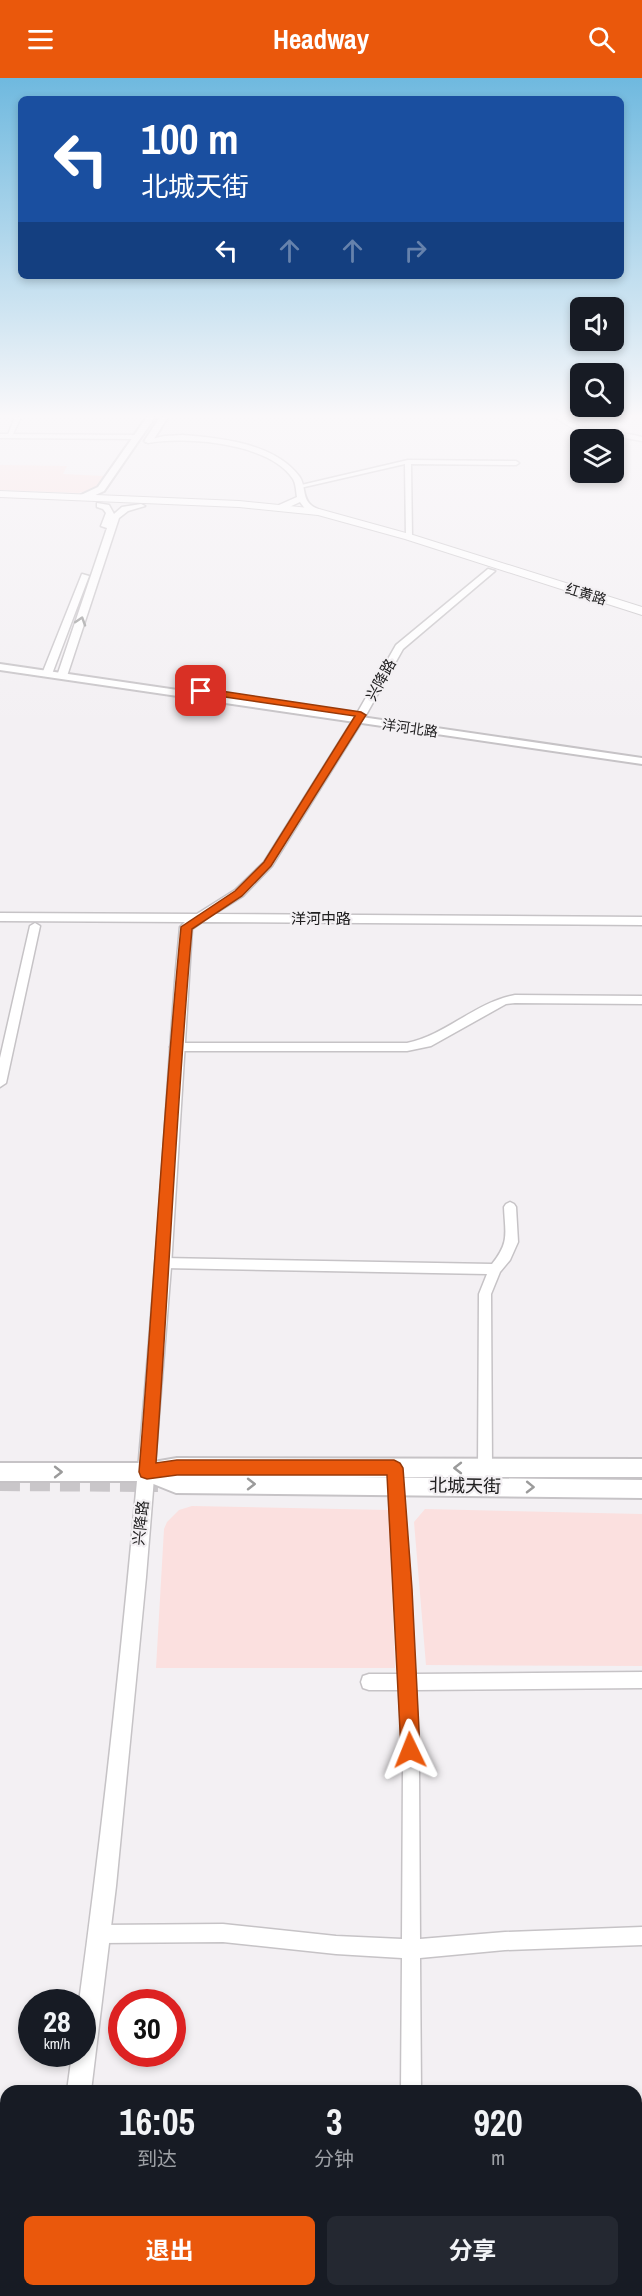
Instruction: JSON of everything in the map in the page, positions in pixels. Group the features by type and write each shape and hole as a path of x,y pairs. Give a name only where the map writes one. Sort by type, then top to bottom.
{"highway":[{"name":"红黄路","path":"314,521 384,537 591,604 642,618"},
{"name":"红黄路","path":"350,521 409,537 597,599 642,611"}],"main road":[{"name":"洋河北路","path":"0,662 48,671"},
{"name":"洋河北路","path":"0,667 63,673 642,761"},
{"name":"洋河北路","path":"359,717 642,755"},
{"name":"北城天街","path":"0,1472 147,1472 176,1484 395,1477 487,1477 642,1468"},
{"name":"北城天街","path":"487,1477 642,1489"}],"street":[{"path":"48,671 107,521"},
{"path":"63,673 114,521"},
{"path":"409,521 409,537"},
{"name":"兴降路","path":"80,2085 100,1934 147,1472 163,1263 175,1047 186,927 238,893 268,864 359,717 399,647 491,571"},
{"name":"洋河中路","path":"0,916 642,921"},
{"name":"洋河中路","path":"0,926 642,928"},
{"path":"0,1083 35,926"},
{"path":"175,1047 407,1047 428,1043 503,1001 515,999 642,1000"},
{"path":"487,1477 485,1294 495,1269 506,1256 512,1242 510,1207"},
{"path":"163,1263 495,1269"},
{"path":"395,1477 411,1771 413,1949 411,2085"},
{"path":"369,1682 642,1680"},
{"path":"100,1934 223,1934 336,1945 413,1949 506,1941 642,1936"}],"shaded area":[{"path":"192,1506 389,1510 395,1668 156,1668 164,1529 167,1522 179,1510"},
{"path":"425,1509 642,1514 642,1666 426,1665 414,1522"}],"tunnel":[{"path":"0,1481 158,1482"}],"route":[{"path":"201,691 361,715 268,864 238,893 186,927 175,1047 163,1263 147,1472 177,1467 394,1468 403,1589 410,1750"}]}
